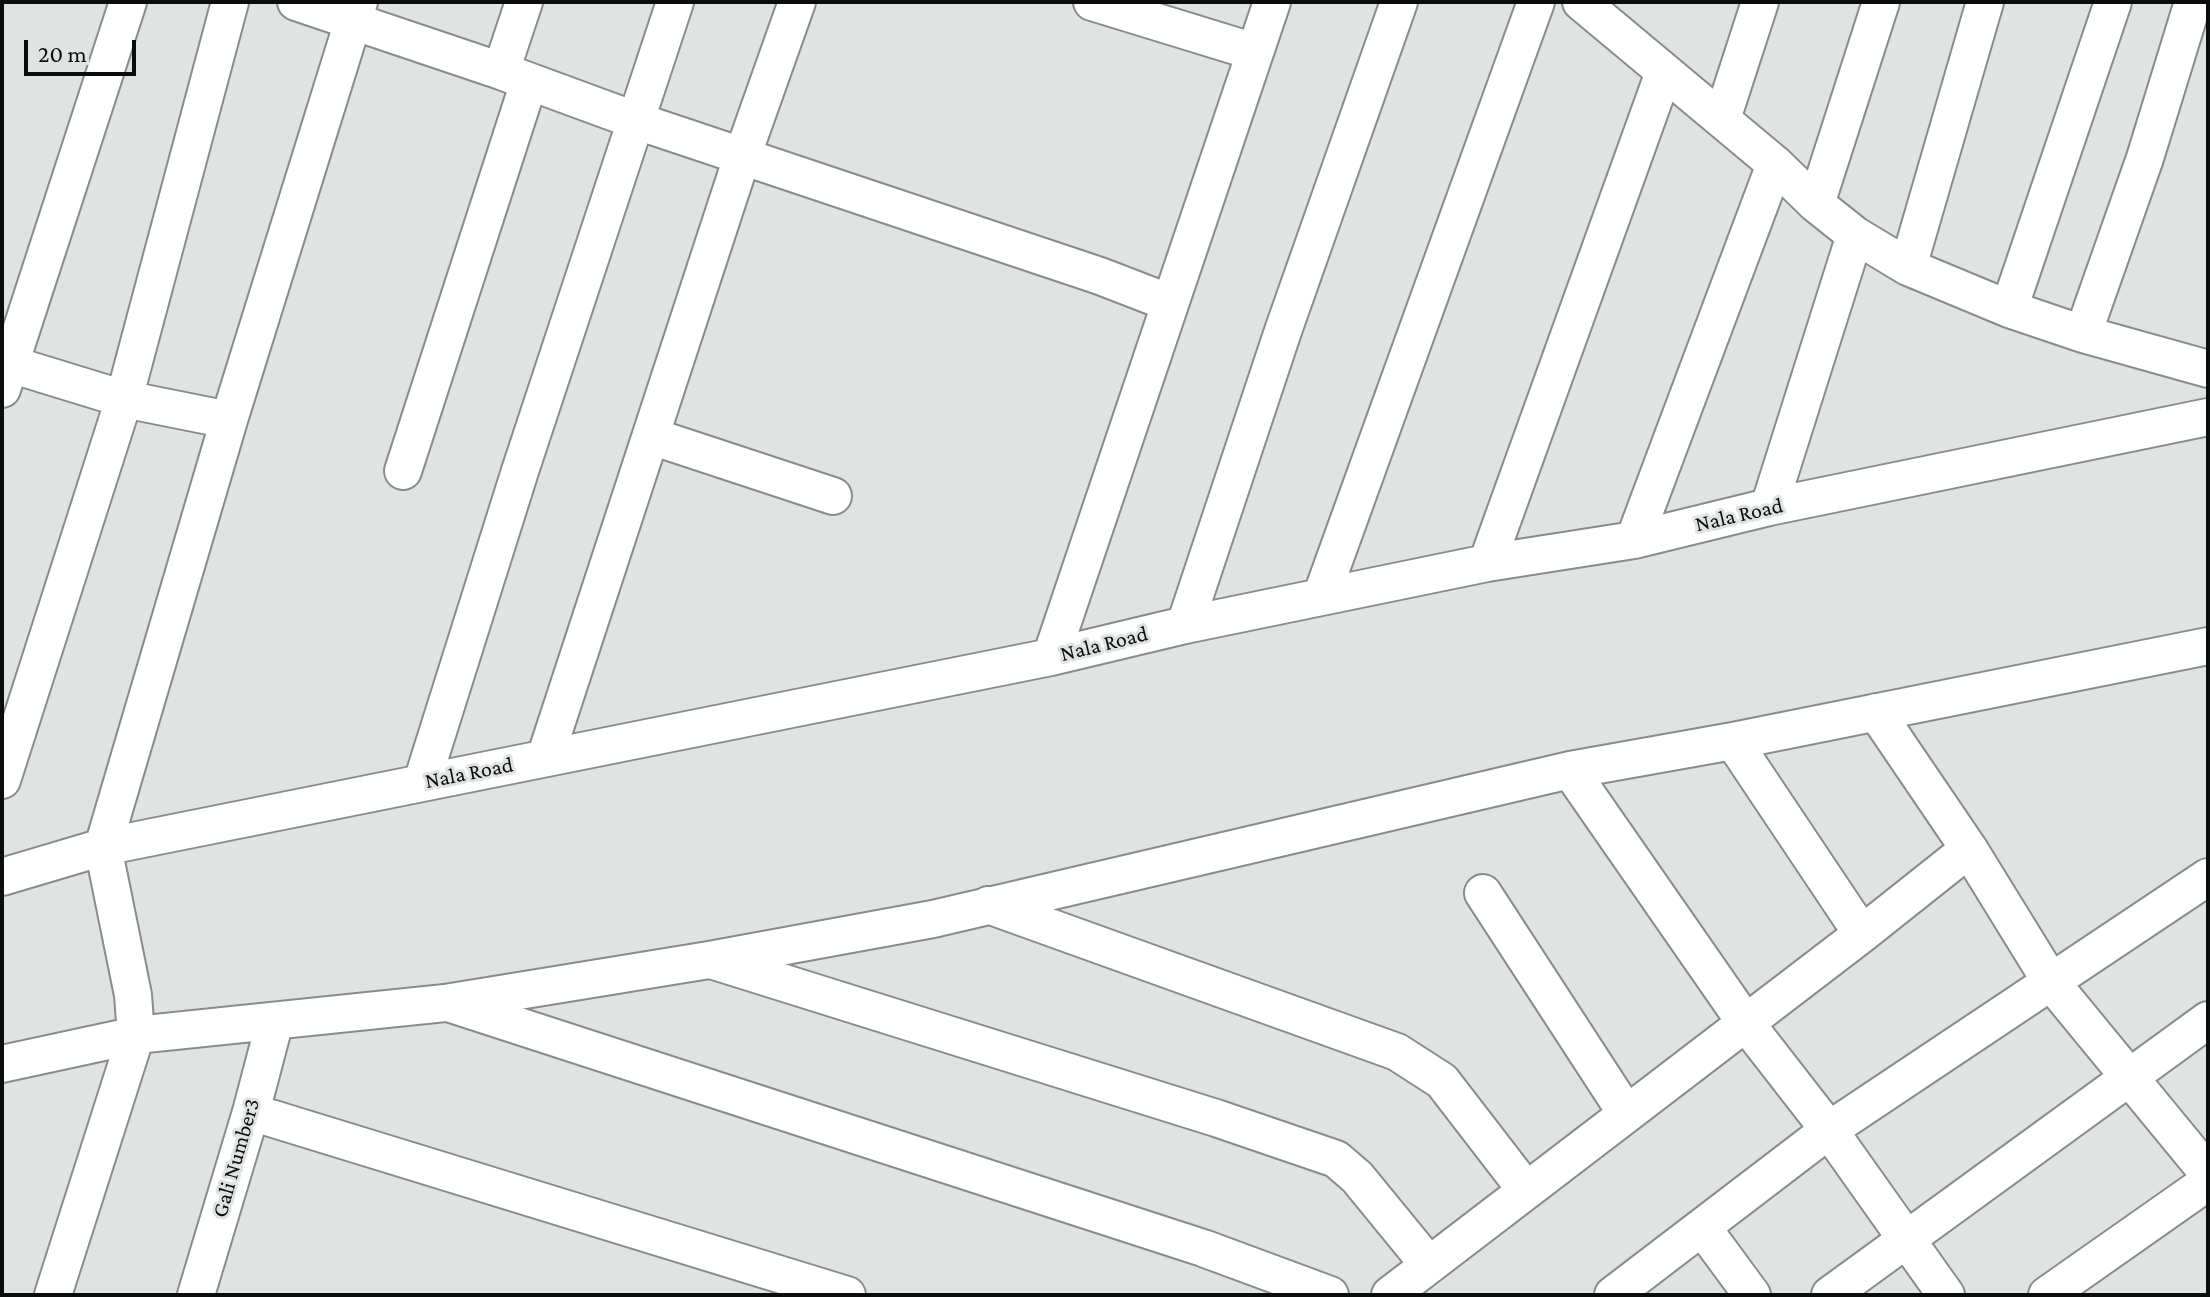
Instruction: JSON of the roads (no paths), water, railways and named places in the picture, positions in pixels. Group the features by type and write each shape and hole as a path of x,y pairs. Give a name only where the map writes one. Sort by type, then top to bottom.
{"street":[{"path":"128,2 6,377 229,420"},
{"path":"2,780 124,399 230,2"},
{"path":"296,2 356,12 637,121 1100,276 1170,303"},
{"path":"403,471 515,76 524,2"},
{"path":"422,782 520,471 675,2"},
{"path":"545,758 742,157 797,2"},
{"path":"1092,2 1255,52"},
{"path":"1051,657 1272,2"},
{"path":"1185,625 1283,331 1399,2"},
{"path":"1321,597 1536,2"},
{"path":"1722,119 1760,2"},
{"path":"1816,204 1881,2"},
{"path":"1908,267 1985,2"},
{"path":"2009,309 2113,2"},
{"path":"2083,334 2145,158 2193,2"},
{"path":"1601,9 1664,72 1775,164 1816,204 1855,235 1908,267 2009,309 2083,334 2208,369"},
{"path":"53,1295 136,1035 133,995 103,847 229,420 356,12"},
{"path":"1487,563 1664,72"},
{"path":"1634,540 1775,164"},
{"path":"1769,507 1855,235"},
{"name":"Nala Road","path":"2,877 103,847 1051,657 1185,625 1487,563 1634,540 1769,507 2208,417"},
{"path":"651,436 833,496"},
{"path":"2,1064 136,1035 445,1003 709,960 933,919 1570,770 1733,741 2208,646"},
{"path":"1876,712 1969,849 2051,982 2208,1173"},
{"path":"1733,741 1862,934"},
{"path":"1570,770 1745,1022 1829,1130 1946,1295"},
{"path":"1390,1295 1969,849"},
{"path":"1613,1295 1829,1130 2208,877"},
{"path":"1483,893 1626,1113"},
{"path":"988,905 1397,1052 1442,1081 1526,1190"},
{"path":"709,960 1216,1118 1336,1159 1357,1177 1429,1265"},
{"path":"445,1003 1203,1248 1330,1295"},
{"path":"1830,1295 2208,1020"},
{"name":"Gali Number3","path":"196,1295 275,1021"},
{"path":"251,1112 847,1295"},
{"path":"2047,1295 2208,1182"},
{"path":"1702,1227 1752,1295"}]}
